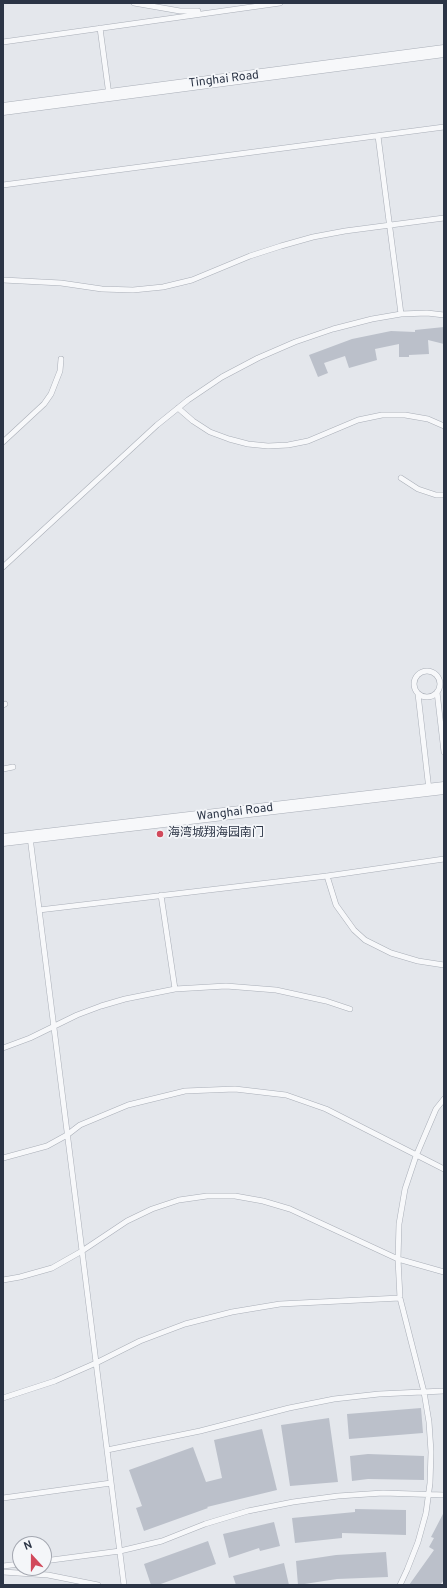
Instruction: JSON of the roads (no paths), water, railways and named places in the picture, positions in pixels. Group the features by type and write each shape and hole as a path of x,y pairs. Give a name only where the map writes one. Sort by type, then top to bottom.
{"street":[{"name":"Tinghai Road","path":"3,109 444,51"},
{"name":"Wanghai Road","path":"3,840 444,788"}],"lane":[{"path":"134,3 180,11 216,12"},
{"path":"3,42 280,3"},
{"path":"100,28 109,95"},
{"path":"3,185 444,127"},
{"path":"378,136 401,314"},
{"path":"3,280 61,283 102,289 133,290 163,287 192,280 250,256 281,246 338,232 444,218"},
{"path":"3,567 157,425 178,408 222,377 258,358 295,342 333,329 372,319 401,314 427,313 444,315"},
{"path":"3,442 44,404 51,394 60,371 61,359"},
{"path":"178,408 193,421 210,432 229,440 268,446 288,445 308,441 358,420 382,415 405,415 428,419 444,426"},
{"path":"401,478 418,489 436,495 444,495"},
{"path":"418,694 426,698 430,697 437,692 442,684 433,673 429,672 421,673 415,679 414,683 415,691 418,694 429,790"},
{"path":"437,692 444,752"},
{"path":"3,769 13,768"},
{"path":"30,837 124,1585"},
{"path":"39,910 328,876 444,859"},
{"path":"328,876 336,905 354,930 365,940 391,953 418,961 444,965"},
{"path":"161,895 175,989"},
{"path":"3,1048 30,1038 77,1015 113,1002 150,993 175,989 200,987 251,987 301,995 350,1009"},
{"path":"3,1158 46,1146 67,1135 80,1125 128,1105 185,1091 235,1089 286,1095 326,1109 444,1169"},
{"path":"400,1585 418,1542 426,1512 429,1494 431,1452 429,1422 424,1392 400,1298 398,1259 400,1224 406,1190 416,1156 436,1109 444,1099"},
{"path":"3,1280 52,1268 82,1251 127,1221 152,1209 179,1200 207,1196 235,1196 263,1201 290,1209 398,1259 444,1272"},
{"path":"3,1398 54,1381 140,1342 185,1324 232,1312 280,1304 400,1298"},
{"path":"107,1450 200,1431 289,1408 334,1399 379,1394 444,1391"},
{"path":"3,1498 111,1484"},
{"path":"52,1560 120,1551 162,1541 204,1524 248,1511 293,1502 338,1496 383,1493 444,1495"},
{"path":"3,1572 48,1575 98,1585"}],"place":[{"name":"海湾城翔海园南门","path":"160,834"}]}
